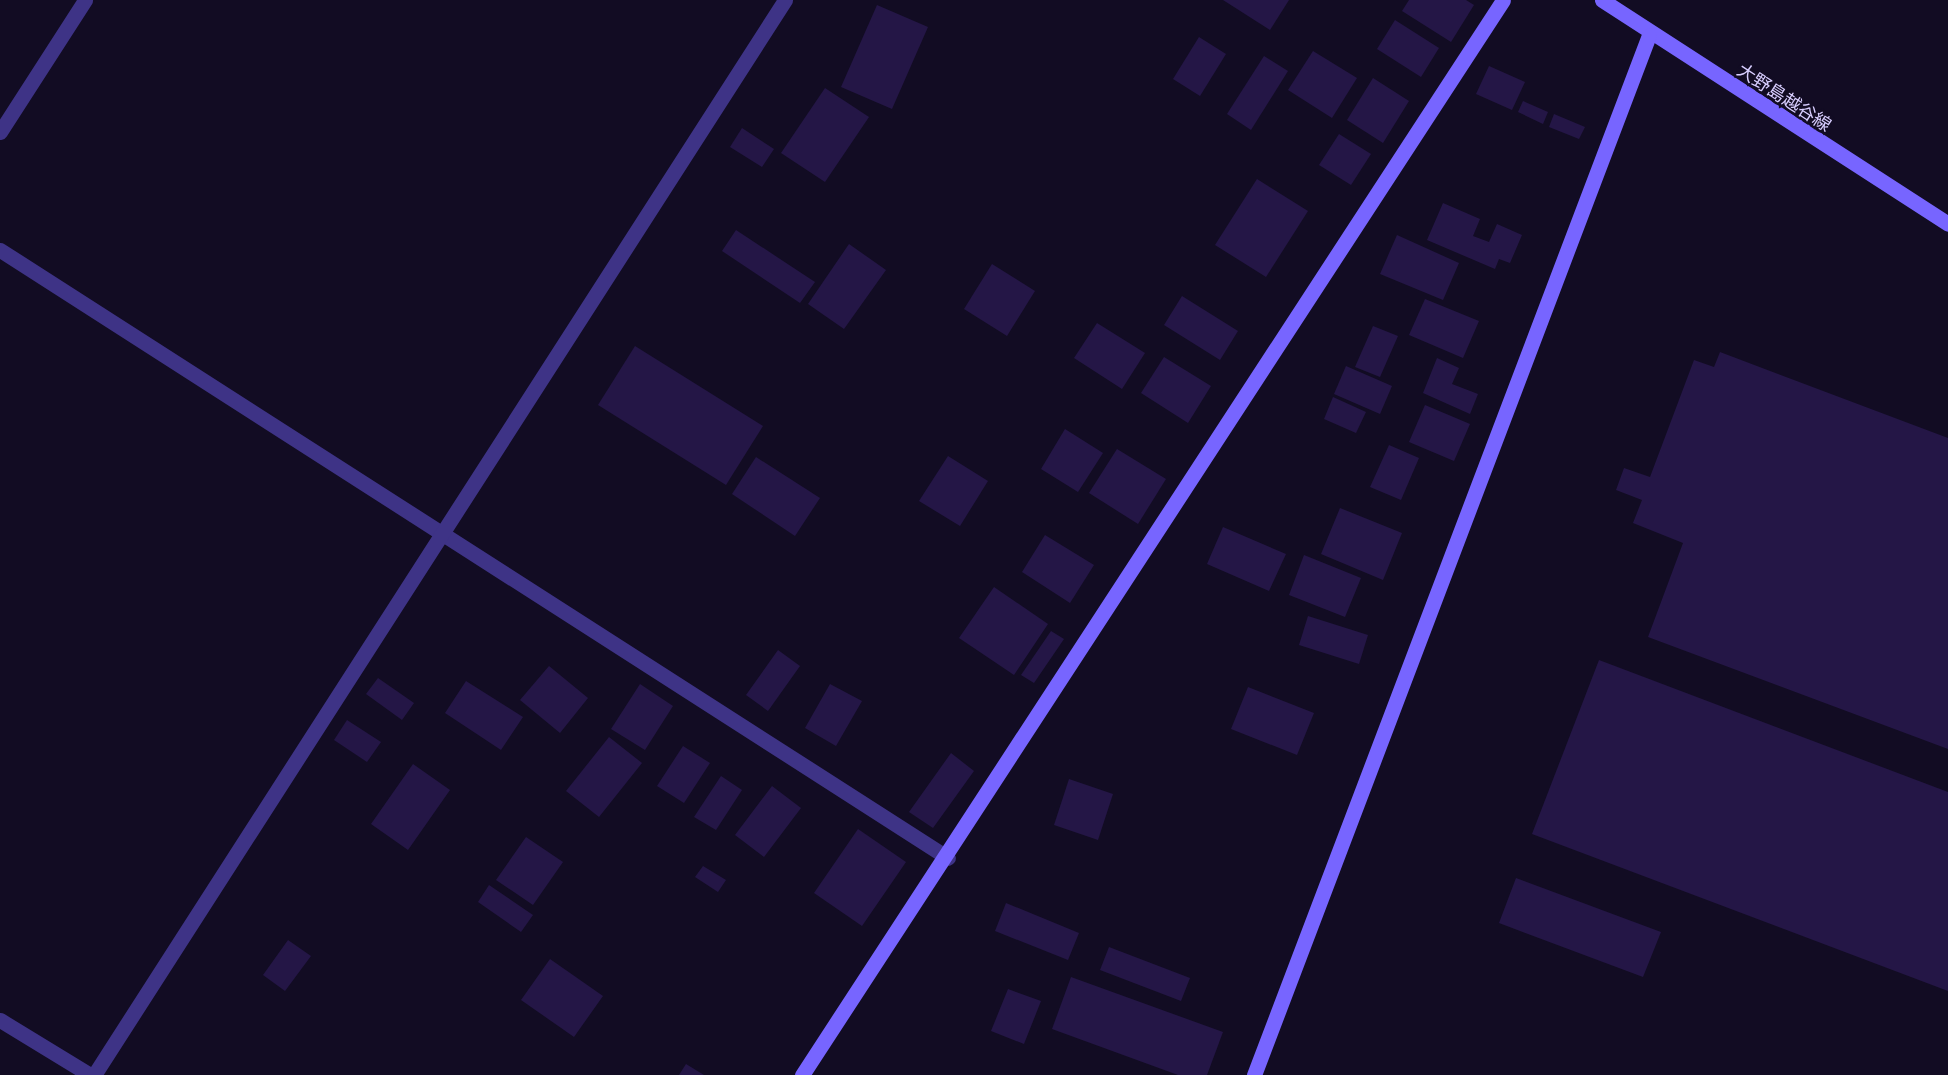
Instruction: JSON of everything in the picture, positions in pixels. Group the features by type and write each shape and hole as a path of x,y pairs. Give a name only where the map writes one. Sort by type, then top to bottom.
{"street":[{"path":"0,132 85,0"},
{"path":"0,1020 92,1075 444,537 785,0"},
{"path":"802,1075 948,858 1503,0"},
{"name":"大野島越谷線","path":"1602,0 1649,35 1948,224"},
{"path":"1254,1075 1649,35"},
{"path":"0,250 444,537 948,858"}],"building":[{"path":"1223,0 1289,0 1270,30"},
{"path":"1409,0 1466,0 1474,5 1451,42 1402,11"},
{"path":"877,5 928,27 892,109 841,87"},
{"path":"1395,20 1439,48 1421,77 1377,49"},
{"path":"1199,37 1226,54 1200,96 1173,79"},
{"path":"1313,51 1357,78 1332,118 1288,90"},
{"path":"1264,56 1288,71 1251,130 1227,114"},
{"path":"1489,66 1525,82 1512,110 1476,94"},
{"path":"1373,78 1409,101 1383,143 1347,120"},
{"path":"825,88 869,117 825,182 781,153"},
{"path":"1523,101 1548,112 1543,124 1518,112"},
{"path":"1554,114 1585,127 1579,139 1549,127"},
{"path":"742,128 774,149 762,167 730,147"},
{"path":"1339,134 1371,154 1351,185 1319,165"},
{"path":"1257,179 1308,211 1266,277 1215,245"},
{"path":"1443,203 1480,219 1473,236 1489,242 1497,224 1522,235 1510,263 1499,259 1495,269 1427,240"},
{"path":"736,230 815,282 800,303 722,251"},
{"path":"1397,235 1459,263 1443,300 1380,274"},
{"path":"849,244 886,270 844,329 808,304"},
{"path":"992,264 1035,291 1007,336 964,309"},
{"path":"1182,296 1238,331 1220,360 1164,325"},
{"path":"1425,299 1479,321 1463,358 1409,335"},
{"path":"1097,323 1145,353 1122,389 1074,358"},
{"path":"1373,326 1398,336 1380,377 1355,367"},
{"path":"635,346 763,426 726,485 598,405"},
{"path":"1720,352 1948,438 1948,749 1648,637 1683,543 1633,523 1642,500 1616,490 1624,468 1650,477 1694,360 1714,367"},
{"path":"1164,357 1211,386 1188,423 1141,393"},
{"path":"1437,358 1459,368 1452,384 1478,394 1470,414 1423,393"},
{"path":"1346,366 1392,386 1380,414 1334,394"},
{"path":"1333,397 1366,412 1356,433 1324,419"},
{"path":"1425,405 1470,424 1454,461 1409,442"},
{"path":"1065,429 1103,453 1078,492 1041,469"},
{"path":"1389,445 1419,458 1401,500 1370,487"},
{"path":"1117,449 1166,479 1138,524 1089,493"},
{"path":"948,456 988,481 960,526 919,501"},
{"path":"756,457 820,498 795,536 732,494"},
{"path":"1340,508 1402,533 1383,580 1321,554"},
{"path":"1223,527 1286,554 1269,591 1207,564"},
{"path":"1045,535 1094,565 1070,603 1022,572"},
{"path":"1304,555 1361,578 1345,617 1289,595"},
{"path":"994,587 1048,624 1014,675 959,638"},
{"path":"1308,616 1368,635 1359,664 1299,645"},
{"path":"1051,631 1064,639 1034,683 1021,675"},
{"path":"778,650 800,666 768,711 746,695"},
{"path":"1599,660 1948,792 1948,991 1532,834"},
{"path":"549,666 588,698 560,733 520,700"},
{"path":"378,678 414,703 402,720 366,694"},
{"path":"466,681 523,717 501,750 445,713"},
{"path":"640,684 673,706 645,750 611,729"},
{"path":"830,684 862,701 836,746 805,728"},
{"path":"1248,687 1314,713 1297,755 1231,729"},
{"path":"347,720 381,742 367,762 334,740"},
{"path":"609,737 642,763 599,817 566,791"},
{"path":"683,746 710,763 684,803 657,786"},
{"path":"951,753 974,771 933,828 909,812"},
{"path":"413,764 450,790 408,850 371,824"},
{"path":"721,776 742,790 716,830 694,817"},
{"path":"1069,779 1113,794 1098,840 1054,825"},
{"path":"772,786 801,808 764,857 735,835"},
{"path":"858,829 906,862 862,926 814,893"},
{"path":"526,837 563,862 533,905 496,880"},
{"path":"703,866 726,880 718,892 695,877"},
{"path":"1516,878 1661,932 1643,977 1499,923"},
{"path":"489,885 533,915 521,932 478,902"},
{"path":"1006,903 1079,933 1068,960 995,931"},
{"path":"288,940 311,956 285,991 263,975"},
{"path":"1109,947 1190,978 1181,1001 1100,970"},
{"path":"550,959 603,996 574,1037 521,1000"},
{"path":"1071,977 1223,1032 1207,1075 1178,1075 1052,1029"},
{"path":"1008,989 1041,1001 1024,1044 991,1031"},
{"path":"686,1064 704,1075 679,1075"}]}
